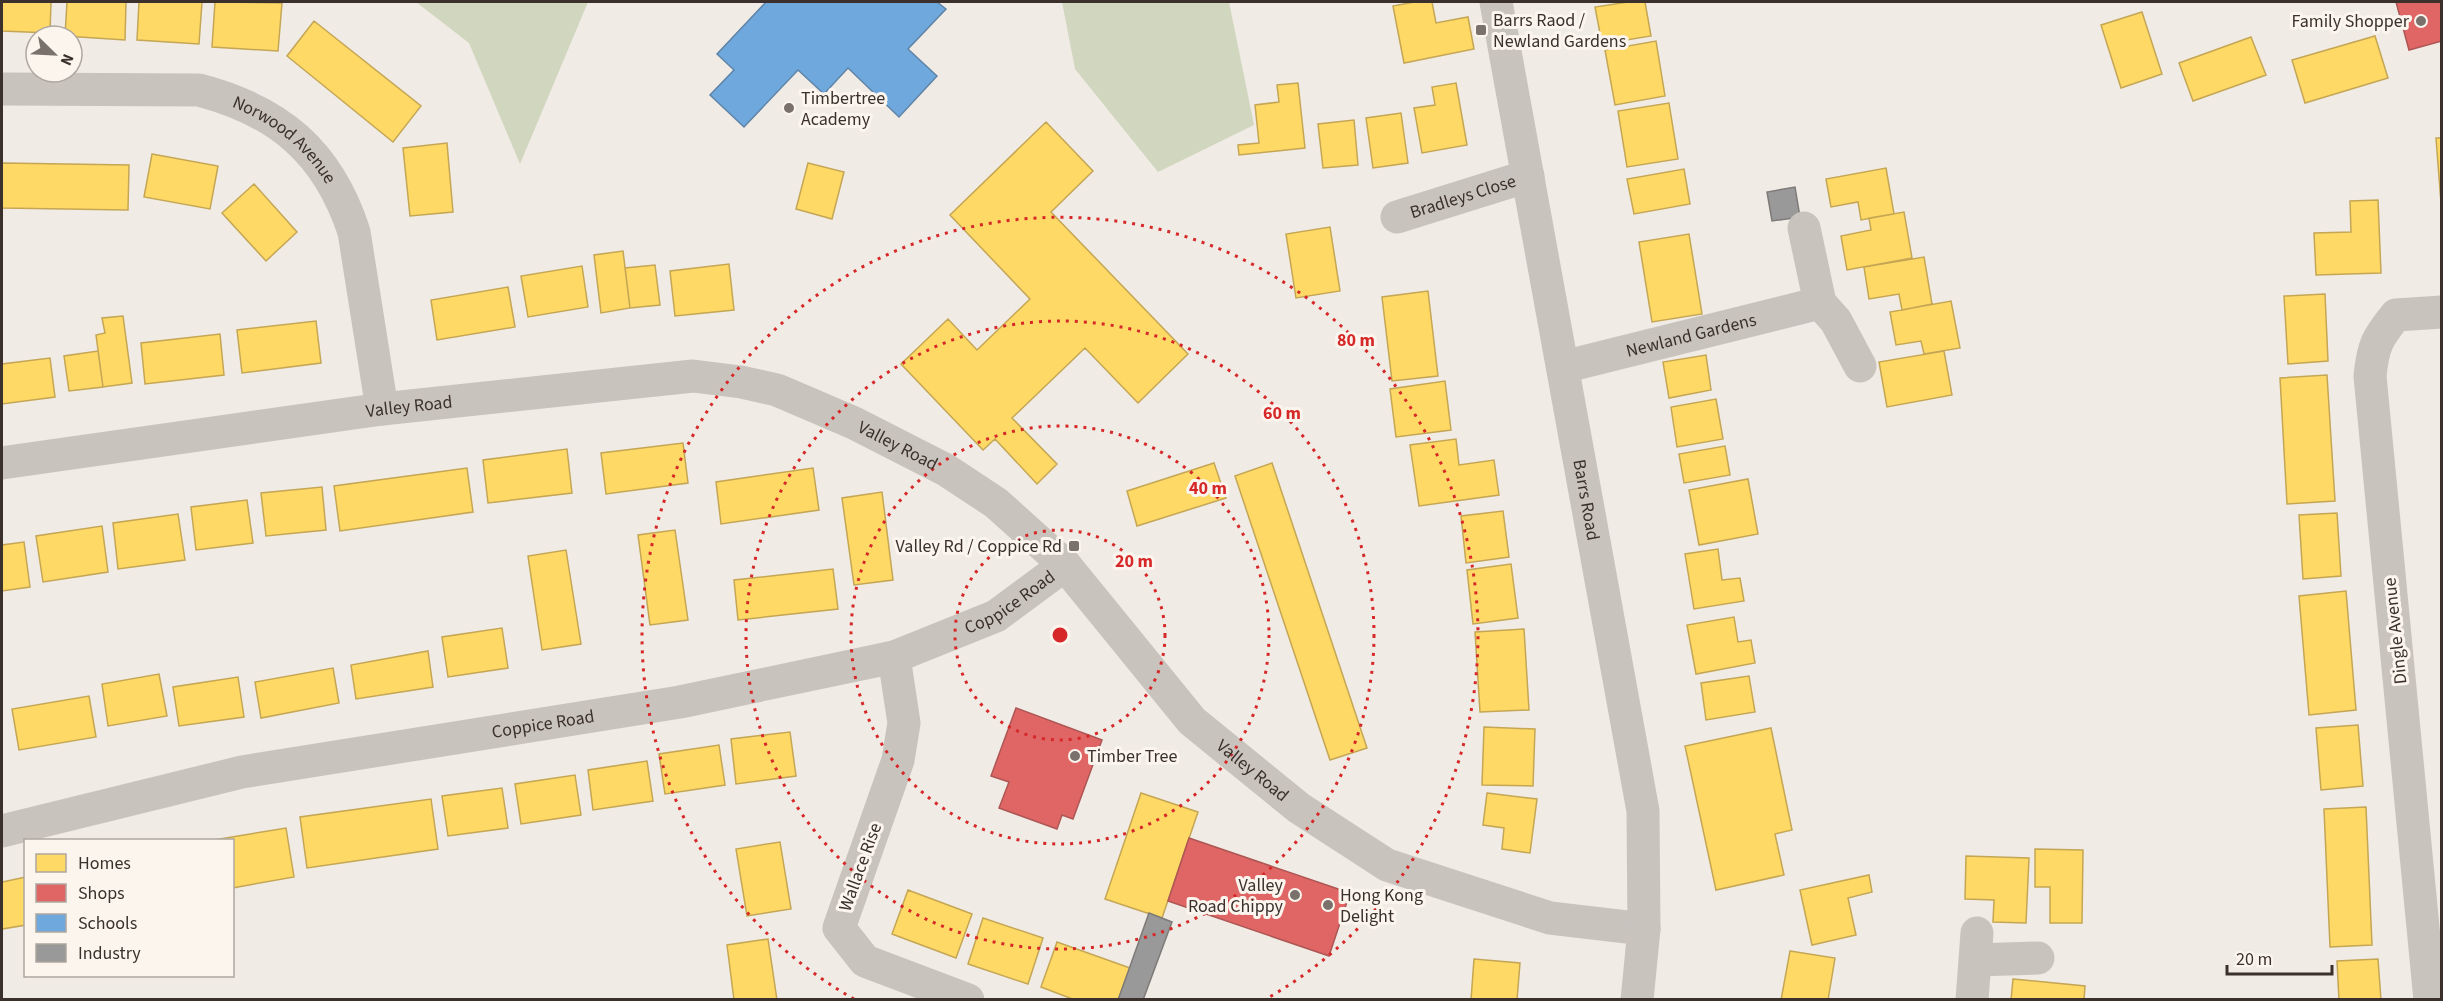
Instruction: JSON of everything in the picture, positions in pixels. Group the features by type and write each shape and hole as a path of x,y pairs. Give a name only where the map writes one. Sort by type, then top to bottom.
{"street":[{"name":"Barrs Road","path":"1496,2 1643,811 1644,929 1637,999"},
{"name":"Norwood Avenue","path":"2,89 200,90 256,110 281,126 304,145 321,164 346,208 354,232 382,409"},
{"name":"Bradleys Close","path":"1397,217 1528,176"},
{"path":"1804,228 1820,303 1836,321 1860,366"},
{"name":"Newland Gardens","path":"1563,367 1820,303"},
{"name":"Dingle Avenue","path":"2430,999 2370,376 2372,351 2380,335 2396,315 2442,312"},
{"name":"Valley Road","path":"2,463 382,409 693,376 741,382 777,390 854,423 946,470 996,504 1065,564 1192,721 1299,808 1387,865 1550,918 1644,929"},
{"name":"Coppice Road","path":"2,831 242,772 680,702 894,657 996,616 1065,564"},
{"name":"Wallace Rise","path":"894,657 904,723 898,760 839,928 865,961 968,999"},
{"path":"1972,999 1976,946 2038,958"}],"green space":[{"path":"416,2 588,2 520,164 469,43"},
{"path":"1062,2 1229,2 1254,125 1158,172 1075,69"}],"building: Homes":[{"path":"2,2 51,2 50,24 24,24 24,32 2,31"},
{"path":"67,2 126,2 125,40 84,37 84,24 66,24"},
{"path":"139,2 202,2 199,44 137,40"},
{"path":"215,2 282,3 278,51 212,47"},
{"path":"1414,2 1432,2 1436,23 1468,17 1474,49 1404,63 1393,6"},
{"path":"1645,2 1651,36 1602,44 1595,7"},
{"path":"2142,12 2162,74 2121,88 2101,25"},
{"path":"314,21 421,106 393,142 287,56"},
{"path":"2375,36 2388,78 2305,103 2292,60"},
{"path":"2251,37 2266,75 2193,101 2179,63"},
{"path":"1656,41 1665,96 1615,105 1605,50"},
{"path":"1298,83 1305,148 1239,155 1238,145 1259,143 1255,105 1279,102 1277,85"},
{"path":"1456,83 1467,145 1422,153 1414,108 1435,105 1432,87"},
{"path":"1669,103 1678,159 1627,167 1618,111"},
{"path":"1401,113 1408,163 1373,168 1366,118"},
{"path":"1354,120 1358,165 1323,168 1318,124"},
{"path":"1046,122 1093,171 1051,212 1188,354 1138,403 1085,348 1012,418 1057,464 1037,484 995,439 983,450 901,364 948,319 977,350 1030,299 950,215"},
{"path":"2436,138 2442,138 2442,216"},
{"path":"447,143 453,212 410,216 403,148"},
{"path":"152,154 218,166 210,209 144,197"},
{"path":"2,163 129,165 128,210 2,208"},
{"path":"808,163 844,172 832,219 796,209"},
{"path":"1886,168 1894,214 1861,220 1858,202 1831,207 1826,179"},
{"path":"1684,169 1690,204 1634,214 1627,179"},
{"path":"254,184 297,232 266,261 222,213"},
{"path":"2378,200 2381,273 2316,275 2314,233 2351,232 2350,201"},
{"path":"1904,212 1912,258 1847,270 1841,236 1871,230 1869,218"},
{"path":"1330,227 1340,291 1296,298 1286,234"},
{"path":"1689,234 1702,314 1652,322 1639,242"},
{"path":"623,251 630,308 601,313 594,255"},
{"path":"1924,257 1932,304 1902,310 1899,294 1869,299 1864,267"},
{"path":"729,264 734,310 675,316 670,271"},
{"path":"655,265 660,305 630,308 625,268"},
{"path":"582,266 588,307 528,317 521,276"},
{"path":"508,287 515,327 437,340 431,300"},
{"path":"1428,291 1438,376 1392,381 1382,297"},
{"path":"2325,294 2328,361 2288,364 2284,296"},
{"path":"1951,301 1960,348 1924,354 1921,341 1896,345 1890,312"},
{"path":"123,316 132,383 103,387 96,335 105,333 102,318"},
{"path":"316,321 321,363 242,373 237,330"},
{"path":"220,334 224,375 145,384 141,343"},
{"path":"98,351 103,387 69,391 64,356"},
{"path":"1944,351 1952,395 1887,407 1879,362"},
{"path":"1706,355 1711,390 1669,398 1663,362"},
{"path":"50,358 55,397 2,404 2,364"},
{"path":"2327,375 2335,501 2287,504 2280,378"},
{"path":"1445,381 1451,430 1396,437 1390,389"},
{"path":"1716,399 1723,439 1677,447 1671,407"},
{"path":"1456,439 1459,465 1494,460 1499,495 1419,506 1410,445"},
{"path":"683,443 688,483 606,494 601,453"},
{"path":"1725,446 1730,475 1684,483 1679,454"},
{"path":"567,449 572,493 488,503 483,460"},
{"path":"1214,463 1226,498 1137,526 1127,491"},
{"path":"1272,463 1367,748 1330,760 1235,476"},
{"path":"467,468 473,512 340,531 334,486"},
{"path":"813,468 819,510 721,524 716,482"},
{"path":"1748,479 1758,534 1699,545 1689,490"},
{"path":"322,487 326,530 266,536 261,493"},
{"path":"882,492 893,580 854,585 842,498"},
{"path":"247,500 253,543 196,550 191,507"},
{"path":"1503,511 1509,557 1466,563 1461,516"},
{"path":"2337,513 2341,576 2303,579 2299,515"},
{"path":"178,514 185,560 118,569 113,523"},
{"path":"102,526 108,572 43,582 36,536"},
{"path":"675,530 688,620 650,625 638,535"},
{"path":"24,542 30,587 2,591 2,545"},
{"path":"1718,549 1722,580 1740,578 1744,601 1694,609 1685,554"},
{"path":"566,550 581,644 542,650 528,556"},
{"path":"1511,564 1518,618 1473,624 1467,570"},
{"path":"833,569 838,609 738,620 734,580"},
{"path":"2346,591 2356,710 2309,715 2299,596"},
{"path":"1734,617 1738,642 1751,640 1755,663 1696,674 1687,625"},
{"path":"502,628 508,668 448,677 442,637"},
{"path":"1524,629 1529,710 1480,712 1475,632"},
{"path":"428,651 433,687 356,699 351,665"},
{"path":"333,668 339,703 261,718 255,682"},
{"path":"159,674 167,716 108,726 102,684"},
{"path":"1749,676 1755,712 1706,720 1701,683"},
{"path":"238,677 244,717 179,726 173,687"},
{"path":"89,696 96,737 19,750 12,709"},
{"path":"2358,725 2363,786 2321,790 2316,728"},
{"path":"1484,727 1535,729 1533,786 1482,785"},
{"path":"1771,728 1792,830 1775,834 1784,875 1716,890 1685,746"},
{"path":"790,732 796,776 736,784 731,739"},
{"path":"719,745 725,785 665,794 659,754"},
{"path":"647,761 653,801 593,810 588,770"},
{"path":"575,775 581,815 521,824 515,784"},
{"path":"502,788 508,828 448,836 442,796"},
{"path":"1141,793 1198,812 1162,918 1105,899"},
{"path":"1487,793 1537,799 1530,853 1502,849 1504,828 1483,825"},
{"path":"431,799 438,849 307,868 300,817"},
{"path":"2366,807 2372,945 2330,947 2324,809"},
{"path":"286,828 294,877 234,888 234,839 220,839"},
{"path":"780,842 791,909 747,916 736,849"},
{"path":"2035,849 2083,850 2082,923 2050,923 2050,887 2035,887"},
{"path":"1966,856 2029,858 2026,923 1993,922 1994,900 1965,899"},
{"path":"1869,875 1872,892 1848,898 1856,935 1812,945 1800,890"},
{"path":"24,877 24,925 2,929 2,882"},
{"path":"908,890 972,914 956,958 892,934"},
{"path":"983,918 1043,938 1028,984 968,964"},
{"path":"768,939 777,1000 734,1000 727,945"},
{"path":"1057,942 1130,968 1118,1000 1075,1000 1041,987"},
{"path":"1790,951 1835,958 1828,1000 1781,1000"},
{"path":"1474,959 1520,963 1517,1000 1471,1000"},
{"path":"2378,959 2381,1000 2339,1000 2337,961"},
{"path":"2013,979 2085,986 2084,1000 2011,1000"}],"building: Shops":[{"name":"Family Shopper","path":"2396,2 2442,2 2442,41 2409,50"},
{"path":"1016,708 1102,740 1073,819 1062,815 1057,829 999,808 1009,782 991,776"},
{"path":"1189,838 1350,893 1329,956 1168,901"}],"building: Schools":[{"path":"766,2 937,2 946,9 908,49 937,76 899,117 848,68 824,94 798,70 744,127 710,95 734,70 717,54"}],"building: Industry":[{"path":"1795,187 1800,217 1772,221 1767,192"},
{"path":"1149,913 1172,922 1143,1000 1118,1000"}],"place":[{"name":"Family Shopper","path":"2421,21"},
{"name":"Barrs Raod / Newland Gardens","path":"1481,30"},
{"name":"Timbertree Academy","path":"789,108"},
{"name":"Valley Rd / Coppice Rd","path":"1074,546"},
{"name":"Timber Tree","path":"1075,756"},
{"name":"Valley Road Chippy","path":"1295,895"},
{"name":"Hong Kong Delight","path":"1328,905"}]}
